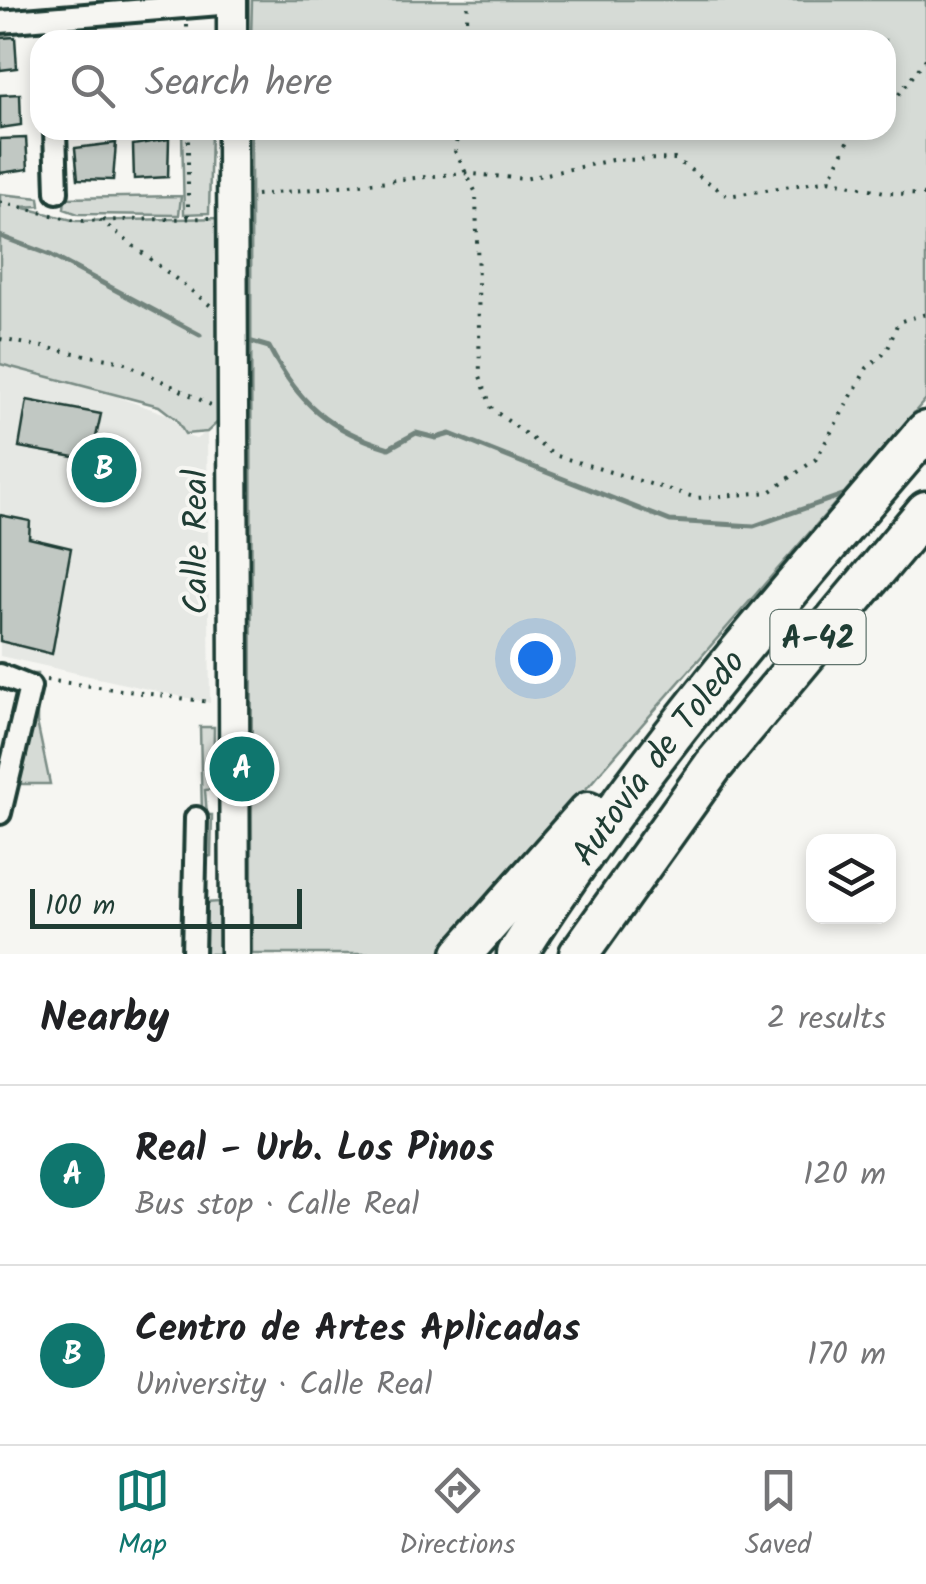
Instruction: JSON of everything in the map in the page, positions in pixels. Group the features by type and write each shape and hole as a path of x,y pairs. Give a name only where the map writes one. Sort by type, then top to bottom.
{"highway":[{"name":"Autovía de Toledo","path":"517,954 643,770 926,430"},
{"name":"Autovía de Toledo","path":"579,954 713,766 926,511"},
{"path":"462,954 685,700 710,685"}],"street":[{"path":"0,22 52,30 72,9 232,2 232,30"},
{"path":"55,140 57,192"},
{"name":"Calle Real","path":"232,140 235,954"},
{"path":"0,674 30,687 0,813"},
{"path":"193,954 196,818"}],"path":[{"path":"466,30 468,0"},
{"path":"896,98 926,59"},
{"path":"188,140 188,219"},
{"path":"456,140 455,150 463,173 476,194 480,376 492,409 554,455 697,498 770,492 816,459 868,368 887,351 898,322 926,314"},
{"path":"828,180 849,140"},
{"path":"0,202 76,220 188,219 232,208 463,173 524,179 612,160 675,159 728,196 828,180 889,193 926,195"},
{"path":"100,220 232,323"},
{"path":"0,339 123,362 212,406 232,408"},
{"path":"30,687 36,679 233,705"}],"shaded area":[{"path":"252,0 926,0 926,399 442,954 252,954 251,140 896,140 896,30 251,30"},
{"path":"182,140 211,140 209,213 184,214"},
{"path":"0,194 39,198 40,206 21,207 76,221 224,218 220,420 207,432 185,434 176,419 159,406 0,364"},
{"path":"181,196 179,215 78,214 64,209 65,198"},
{"path":"0,364 105,387 120,398 169,415 187,436 196,439 207,432 210,703 0,656"},
{"path":"26,674 37,674 37,722 50,784 7,784 30,687"},
{"path":"200,727 214,727 213,789 205,790 207,815 212,815 211,856 203,858"},
{"path":"218,902 219,954 204,954 205,903"}],"building":[{"path":"15,37 17,68 0,70 0,38"},
{"path":"20,94 21,125 0,128 0,95"},
{"path":"26,138 28,169 0,173 0,139"},
{"path":"169,140 168,177 134,179 133,145"},
{"path":"116,143 113,180 78,179 75,148"},
{"path":"27,400 101,414 91,460 19,447"},
{"path":"0,515 30,521 29,538 71,548 52,654 0,641"}],"waterway":[{"path":"0,236 50,255 200,335"},
{"path":"252,342 269,347 292,384 317,412 368,441 389,448 416,433 436,438 450,434 670,521 754,526 851,492"}],"place":[{"name":"Centro de Artes Aplicadas","path":"104,470"},
{"name":"Real - Urb. Los Pinos","path":"242,769"}]}
